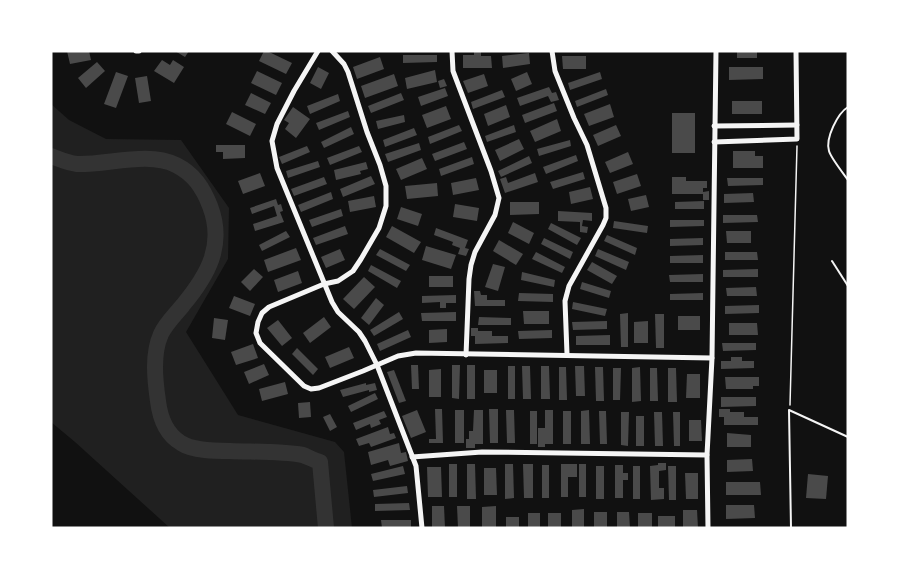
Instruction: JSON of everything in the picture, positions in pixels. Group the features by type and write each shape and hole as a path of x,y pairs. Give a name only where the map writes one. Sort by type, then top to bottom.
{"street":[{"path":"318,51 277,124 272,141 277,168 332,302 338,312 359,332 376,365 416,466 422,528"},
{"path":"332,51 348,72 386,186 386,206 379,228 353,271 338,281 324,284 269,307 258,322 256,333 260,343 304,386 311,389 337,382 398,356 416,353 712,358"},
{"path":"452,51 453,71 500,198 495,215 475,252 471,265 466,355"},
{"path":"552,51 555,71 587,145 606,208 603,225 569,286 565,301 567,354"},
{"path":"708,528 707,455 712,358 716,51"},
{"path":"714,142 797,139 796,51"},
{"path":"714,126 797,125"},
{"path":"412,457 482,452 707,455"}],"lane":[{"path":"848,107 834,123 828,150 848,180"},
{"path":"832,261 848,286"},
{"path":"791,528 789,410 848,437"}],"path":[{"path":"789,410 797,139"}],"shaded area":[{"path":"51,104 69,120 106,139 181,140 229,208 228,259 186,332 238,415 335,442 344,452 352,528 170,528 51,422"}],"building":[{"path":"67,51 89,51 91,60 70,64"},
{"path":"175,51 189,51 185,57"},
{"path":"264,51 292,63 286,74 259,61"},
{"path":"737,51 757,51 757,58 737,58"},
{"path":"474,52 481,52 481,56 491,56 492,68 463,68 463,55 474,55"},
{"path":"529,53 530,64 503,68 502,56"},
{"path":"403,55 437,55 437,62 403,63"},
{"path":"562,56 586,56 586,69 563,69"},
{"path":"380,57 384,69 357,79 353,67"},
{"path":"162,60 170,65 173,60 184,67 174,83 154,71"},
{"path":"97,62 105,71 86,88 78,78"},
{"path":"318,67 329,73 321,89 310,83"},
{"path":"729,67 763,67 763,79 729,80"},
{"path":"435,70 437,82 407,89 405,78"},
{"path":"257,71 282,83 276,95 251,83"},
{"path":"116,72 128,76 116,108 104,104"},
{"path":"527,72 532,84 516,91 511,79"},
{"path":"600,72 602,79 570,90 568,83"},
{"path":"394,74 398,86 365,98 361,86"},
{"path":"484,74 488,86 468,93 463,81"},
{"path":"147,76 151,101 139,103 135,78"},
{"path":"444,79 447,86 440,88 438,81"},
{"path":"549,87 552,93 556,92 559,100 551,102 548,96 520,106 517,98"},
{"path":"445,88 448,96 421,106 418,97"},
{"path":"606,89 608,95 577,107 575,101"},
{"path":"502,90 505,97 473,109 471,102"},
{"path":"251,93 271,103 265,114 245,105"},
{"path":"401,93 404,100 371,113 368,106"},
{"path":"338,94 340,101 310,114 307,106"},
{"path":"732,101 762,101 762,114 732,114"},
{"path":"554,103 557,111 525,123 522,115"},
{"path":"610,104 614,117 589,126 584,114"},
{"path":"506,105 510,117 488,126 484,114"},
{"path":"446,106 451,119 427,128 422,115"},
{"path":"293,107 310,119 296,138 285,129 289,123 284,120"},
{"path":"348,111 350,117 319,130 316,123"},
{"path":"232,112 256,124 250,136 226,124"},
{"path":"672,113 695,113 695,153 672,153"},
{"path":"404,115 405,122 378,129 376,121"},
{"path":"557,119 561,131 535,142 530,131"},
{"path":"459,125 462,131 430,144 428,137"},
{"path":"514,125 516,132 487,142 485,136"},
{"path":"616,125 621,136 598,146 593,135"},
{"path":"351,127 354,134 324,148 321,142"},
{"path":"414,128 417,135 385,147 383,140"},
{"path":"519,139 524,149 500,161 495,150"},
{"path":"570,140 571,146 539,156 537,149"},
{"path":"464,142 467,149 435,161 432,154"},
{"path":"419,143 421,150 388,162 385,154"},
{"path":"216,145 245,145 245,158 223,159 223,152 216,152"},
{"path":"307,146 310,152 282,164 279,157"},
{"path":"359,146 362,152 330,165 327,158"},
{"path":"733,151 755,151 755,156 763,156 763,168 733,168"},
{"path":"628,152 633,164 610,173 605,162"},
{"path":"576,155 578,161 546,174 543,167"},
{"path":"529,156 532,163 501,177 498,171"},
{"path":"472,157 474,164 441,176 439,169"},
{"path":"422,158 427,169 401,180 396,169"},
{"path":"318,161 320,167 288,178 286,171"},
{"path":"366,162 368,169 360,171 361,174 336,180 334,170"},
{"path":"583,172 585,179 553,189 550,182"},
{"path":"260,173 265,186 243,194 238,181"},
{"path":"535,173 538,182 505,193 500,179 506,177 508,183"},
{"path":"637,174 641,186 617,194 613,182"},
{"path":"371,176 375,184 343,197 340,189"},
{"path":"324,177 327,184 294,196 291,189"},
{"path":"672,177 686,177 686,181 707,181 707,188 703,188 703,192 709,191 709,200 703,200 703,194 672,194"},
{"path":"476,178 479,190 453,195 451,183"},
{"path":"727,178 763,178 763,185 728,186"},
{"path":"437,183 438,196 407,199 405,186"},
{"path":"590,187 593,199 571,204 569,192"},
{"path":"331,192 333,199 301,212 298,205"},
{"path":"753,193 754,202 724,203 724,194"},
{"path":"646,195 649,207 631,211 628,199"},
{"path":"374,196 376,207 350,212 348,201"},
{"path":"276,199 278,205 281,204 283,211 280,212 284,222 255,231 253,224 277,216 274,206 252,214 250,208"},
{"path":"704,201 704,209 675,209 675,202"},
{"path":"510,202 539,202 539,214 510,215"},
{"path":"455,204 479,208 477,221 453,217"},
{"path":"401,207 422,214 418,226 397,219"},
{"path":"341,209 343,216 312,227 309,220"},
{"path":"558,211 592,213 592,221 583,220 582,226 588,227 587,233 580,232 580,222 558,221"},
{"path":"723,215 757,215 758,222 723,223"},
{"path":"670,220 704,220 704,226 670,227"},
{"path":"614,221 648,226 647,233 613,228"},
{"path":"513,222 534,233 529,244 508,233"},
{"path":"551,223 581,238 577,245 548,229"},
{"path":"345,226 348,234 316,245 313,238"},
{"path":"392,226 421,242 414,253 386,237"},
{"path":"436,228 468,240 465,248 469,249 466,256 458,254 460,248 452,245 453,242 434,235"},
{"path":"286,231 290,237 262,251 259,245"},
{"path":"726,231 751,231 751,243 727,243"},
{"path":"607,235 637,248 635,255 604,241"},
{"path":"544,238 573,252 570,259 541,244"},
{"path":"703,238 703,245 670,246 670,239"},
{"path":"499,240 523,254 516,265 493,251"},
{"path":"426,246 456,255 451,269 422,260"},
{"path":"296,248 301,260 268,272 264,260"},
{"path":"340,249 345,260 326,268 321,257"},
{"path":"380,249 410,265 406,271 376,255"},
{"path":"598,249 629,262 626,270 595,256"},
{"path":"536,252 565,267 562,273 532,259"},
{"path":"725,252 757,252 758,260 725,260"},
{"path":"703,255 703,263 670,263 670,256"},
{"path":"592,262 617,276 612,284 587,270"},
{"path":"493,264 505,267 498,291 485,287"},
{"path":"371,265 401,281 397,288 368,271"},
{"path":"254,269 263,277 250,291 241,282"},
{"path":"758,269 758,277 723,277 723,270"},
{"path":"298,271 302,283 278,292 274,280"},
{"path":"522,272 555,280 554,287 521,280"},
{"path":"703,274 703,282 670,282 669,275"},
{"path":"429,276 453,276 453,287 429,287"},
{"path":"364,277 375,287 354,309 343,299"},
{"path":"582,282 611,291 609,298 580,289"},
{"path":"756,287 757,296 727,296 726,288"},
{"path":"474,291 487,295 487,300 505,300 505,306 475,306"},
{"path":"519,293 553,294 553,302 518,301"},
{"path":"703,293 703,300 670,300 670,294"},
{"path":"456,295 456,303 446,303 446,308 440,308 440,302 422,303 422,296"},
{"path":"234,296 255,304 250,316 229,308"},
{"path":"376,298 384,305 369,325 361,318"},
{"path":"573,302 607,309 605,316 572,309"},
{"path":"759,305 759,313 725,314 725,306"},
{"path":"523,311 549,311 549,324 524,324"},
{"path":"399,312 403,319 374,336 370,330"},
{"path":"456,312 456,321 422,321 421,313"},
{"path":"628,313 628,347 621,347 620,314"},
{"path":"655,314 664,314 664,348 656,348"},
{"path":"678,316 700,316 700,330 678,330"},
{"path":"324,317 331,327 310,343 303,333"},
{"path":"479,317 511,318 511,325 478,325"},
{"path":"214,318 228,320 225,340 212,338"},
{"path":"278,320 292,338 282,346 267,328"},
{"path":"607,321 607,329 573,330 572,322"},
{"path":"648,321 648,343 634,343 634,322"},
{"path":"729,323 757,323 758,335 729,335"},
{"path":"471,328 478,328 478,331 492,331 492,336 508,336 508,343 475,344 475,336 471,336"},
{"path":"447,329 447,342 429,343 429,330"},
{"path":"408,330 411,337 380,351 377,344"},
{"path":"552,330 552,338 519,339 518,331"},
{"path":"610,335 610,345 576,345 576,336"},
{"path":"722,343 756,343 756,350 723,351"},
{"path":"253,344 258,358 236,365 231,352"},
{"path":"349,347 354,358 330,368 325,357"},
{"path":"297,348 318,369 313,375 292,354"},
{"path":"731,357 742,357 742,361 754,361 754,368 721,369 721,361 731,361"},
{"path":"264,364 269,375 249,384 244,372"},
{"path":"411,365 418,365 419,389 412,389"},
{"path":"452,365 460,365 459,399 452,398"},
{"path":"467,365 475,365 475,399 467,399"},
{"path":"508,366 515,366 515,399 508,399"},
{"path":"522,366 530,366 531,399 523,399"},
{"path":"541,366 549,366 550,399 541,399"},
{"path":"575,366 584,366 585,396 576,396"},
{"path":"559,367 566,367 567,400 559,400"},
{"path":"595,367 603,367 604,401 596,401"},
{"path":"640,367 641,401 632,402 632,368"},
{"path":"613,368 621,368 620,400 613,400"},
{"path":"650,368 657,368 658,401 650,401"},
{"path":"668,368 676,368 677,402 668,402"},
{"path":"441,369 441,397 429,397 429,370"},
{"path":"394,370 406,401 399,403 387,372"},
{"path":"484,370 497,370 497,393 484,393"},
{"path":"687,374 700,374 700,398 686,398"},
{"path":"725,377 759,377 759,386 753,386 753,389 726,389"},
{"path":"285,382 288,394 262,401 259,389"},
{"path":"366,383 366,385 375,383 377,390 343,397 340,390"},
{"path":"375,393 378,399 351,412 348,406"},
{"path":"721,397 756,397 756,406 721,407"},
{"path":"310,402 311,417 299,418 298,403"},
{"path":"435,409 442,409 443,443 429,443 429,439 436,439"},
{"path":"489,409 498,409 498,443 490,443"},
{"path":"719,409 744,412 744,417 758,417 758,425 724,425 724,417 719,417"},
{"path":"417,410 426,432 411,438 402,416"},
{"path":"455,410 464,410 464,443 455,443"},
{"path":"474,410 483,410 483,444 475,444 475,448 466,448 469,431 473,431"},
{"path":"506,410 514,410 515,443 507,443"},
{"path":"545,410 553,410 553,444 538,447 538,428 545,428"},
{"path":"589,410 590,444 581,444 581,411"},
{"path":"384,411 387,417 379,420 381,424 371,428 370,424 356,430 353,423"},
{"path":"530,411 537,411 537,444 530,444"},
{"path":"563,411 571,411 571,444 563,444"},
{"path":"599,411 606,411 607,444 600,444"},
{"path":"621,412 629,412 628,446 621,445"},
{"path":"654,412 662,412 663,446 655,446"},
{"path":"673,412 680,412 680,446 674,446"},
{"path":"330,414 337,427 330,431 323,417"},
{"path":"636,416 644,416 644,446 636,446"},
{"path":"689,420 701,420 702,441 689,441"},
{"path":"388,427 390,434 394,433 396,438 371,447 369,443 359,446 356,439"},
{"path":"727,433 751,435 751,447 727,447"},
{"path":"399,443 401,453 406,452 408,461 390,466 388,460 371,465 368,452"},
{"path":"752,459 753,471 727,472 727,460"},
{"path":"658,463 666,463 666,470 659,471 659,488 664,488 664,499 651,500 650,466 658,465"},
{"path":"449,464 457,464 457,497 449,497"},
{"path":"467,464 475,464 476,499 467,499"},
{"path":"505,464 513,464 514,498 505,499"},
{"path":"523,464 533,464 533,498 524,498"},
{"path":"561,464 577,464 577,477 568,477 568,497 561,497"},
{"path":"579,464 586,464 586,497 579,497"},
{"path":"542,465 549,465 549,498 542,498"},
{"path":"615,465 623,465 623,473 628,473 628,480 623,480 623,498 615,498"},
{"path":"403,466 405,474 373,481 371,474"},
{"path":"596,466 604,466 604,499 596,499"},
{"path":"633,466 640,466 640,499 633,499"},
{"path":"668,466 676,466 676,500 669,500"},
{"path":"427,467 441,467 442,497 428,497"},
{"path":"484,468 496,468 497,495 484,495"},
{"path":"685,473 698,473 698,499 686,499"},
{"path":"808,474 828,476 826,499 806,498"},
{"path":"726,482 760,482 761,495 726,495"},
{"path":"407,486 408,493 374,497 373,490"},
{"path":"409,503 410,510 375,511 375,504"},
{"path":"726,505 754,505 755,518 726,519"},
{"path":"432,506 444,506 445,528 432,528"},
{"path":"457,506 470,506 470,528 458,528"},
{"path":"496,506 496,528 482,528 482,507"},
{"path":"584,509 584,528 572,528 572,510"},
{"path":"683,510 697,510 698,528 683,528"},
{"path":"594,512 607,512 607,528 594,528"},
{"path":"617,512 629,512 630,528 617,528"},
{"path":"528,513 540,513 540,528 528,528"},
{"path":"548,513 561,513 561,528 548,528"},
{"path":"638,513 652,513 652,528 638,528"},
{"path":"658,516 675,516 675,528 658,528"},
{"path":"506,517 519,517 519,528 506,528"},
{"path":"381,520 411,520 411,527 382,528"}],"waterway":[{"path":"51,156 77,164 141,159 165,161 188,173 201,187 214,220 215,247 212,259 200,282 166,326 158,342 155,376 162,419 176,439 192,448 212,451 294,454 320,462 326,528"}]}
